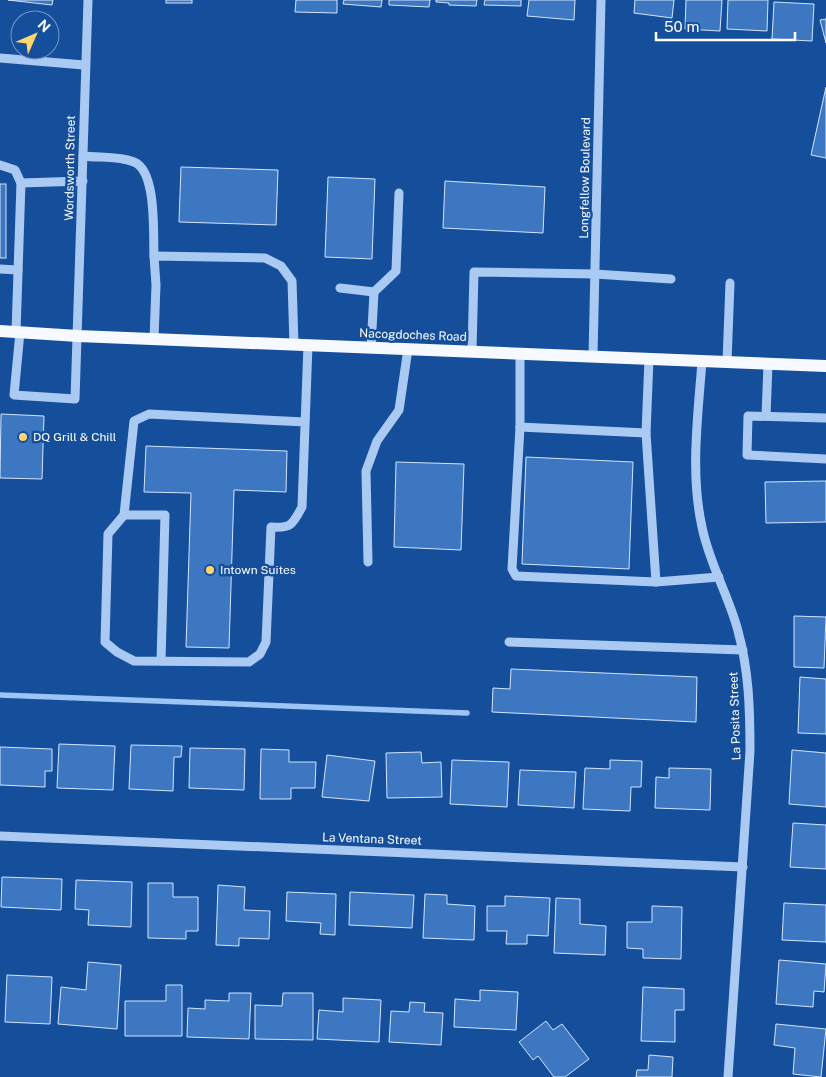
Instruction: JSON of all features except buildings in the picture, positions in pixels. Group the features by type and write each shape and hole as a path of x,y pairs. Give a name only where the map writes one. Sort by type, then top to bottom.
{"main road":[{"name":"Nacogdoches Road","path":"0,331 78,336 826,366"}],"street":[{"name":"Wordsworth Street","path":"18,332 14,394 75,399 83,181 84,65 88,0"},
{"name":"Longfellow Boulevard","path":"593,356 601,0"},
{"path":"0,58 84,65"},
{"path":"83,156 134,162 142,167 148,176 151,192 156,285 154,339"},
{"path":"0,164 15,170 22,182 18,270 18,332"},
{"path":"22,182 83,181"},
{"path":"370,348 374,292 396,271 399,193"},
{"path":"154,256 265,258 281,266 292,281 294,345"},
{"path":"0,269 18,270"},
{"path":"472,352 474,272 595,274 671,279"},
{"path":"727,362 730,284"},
{"path":"340,288 374,292"},
{"path":"305,422 148,414 134,421 124,515 108,534 105,642 116,652 134,661 248,662 260,654 266,642 271,527 285,528 294,523 302,507 308,345"},
{"path":"368,562 366,471 377,441 399,410 408,349"},
{"path":"520,353 520,427 512,569 516,576 656,582 719,577"},
{"path":"649,359 646,432 656,582"},
{"name":"La Posita Street","path":"702,361 696,458 696,485 702,528 743,650 750,700 750,751 728,1077"},
{"path":"766,416 768,364"},
{"path":"826,418 748,416 747,455 826,459"},
{"path":"520,427 646,432"},
{"path":"124,515 165,515 161,661"},
{"path":"509,642 743,650"},
{"name":"La Ventana Street","path":"0,836 743,867"}],"waterway":[{"path":"0,695 467,713"}],"place":[{"name":"DQ Grill & Chill","path":"23,437"},
{"name":"Intown Suites","path":"210,570"}]}
